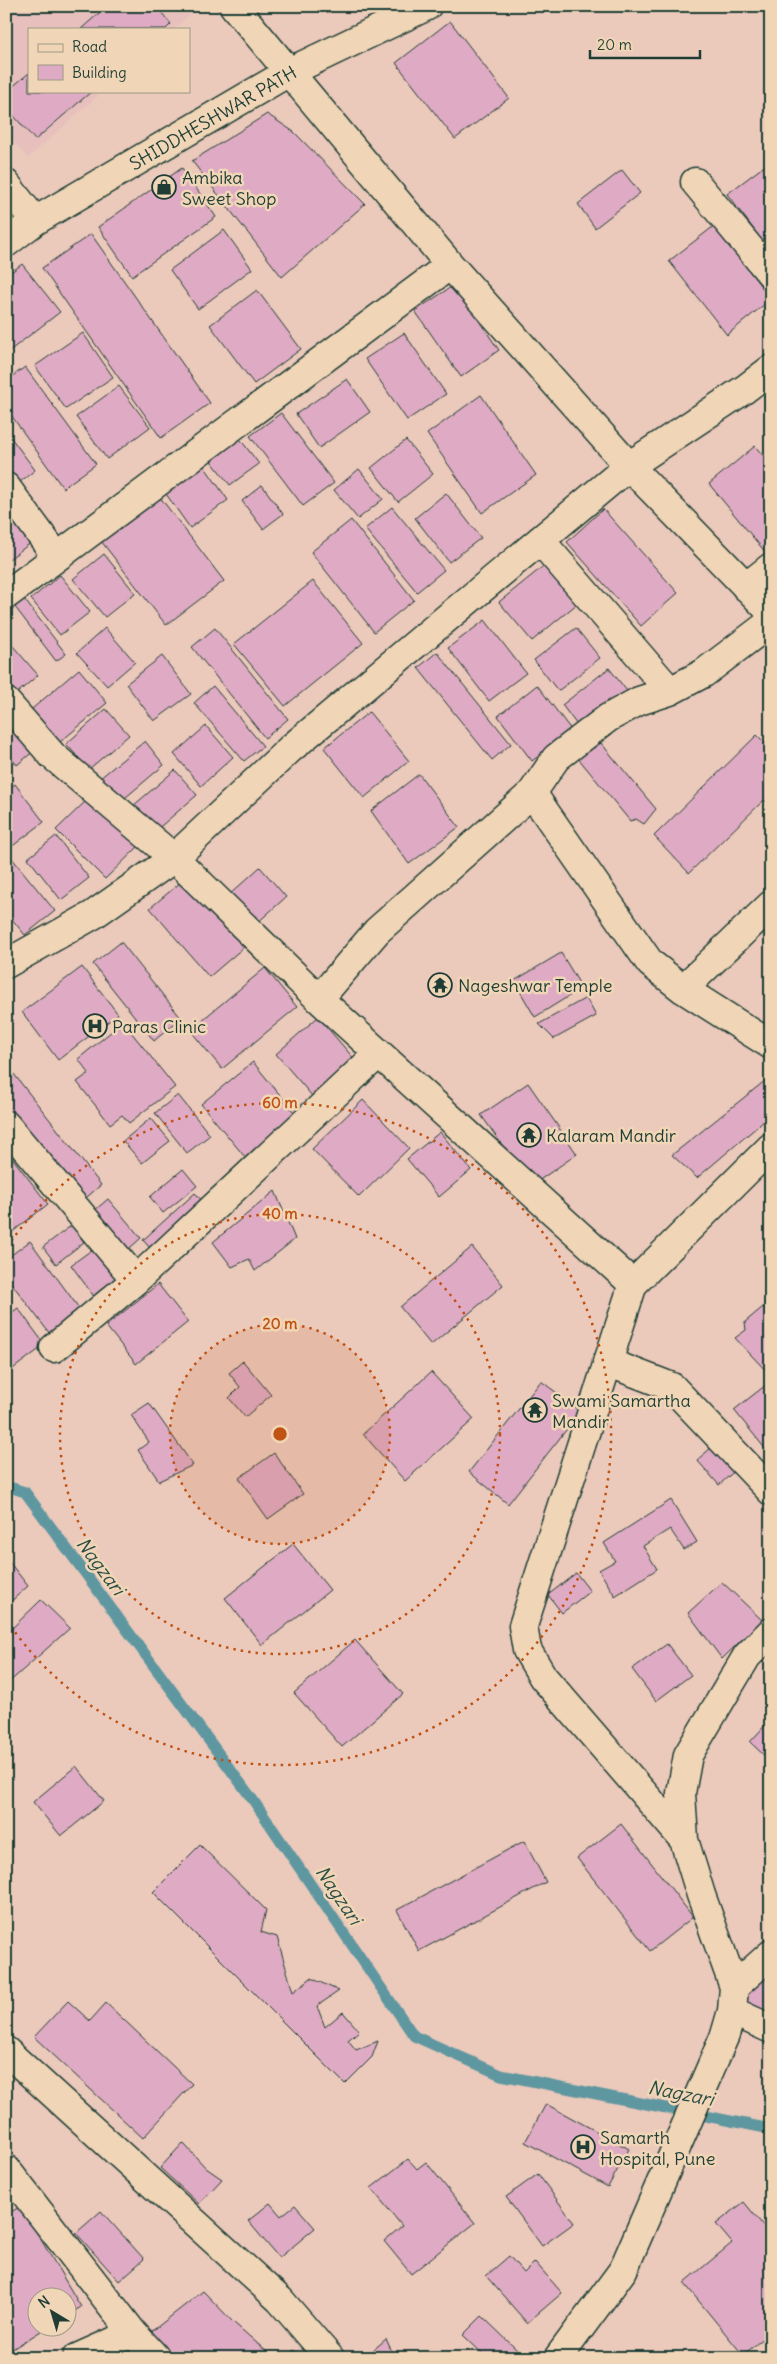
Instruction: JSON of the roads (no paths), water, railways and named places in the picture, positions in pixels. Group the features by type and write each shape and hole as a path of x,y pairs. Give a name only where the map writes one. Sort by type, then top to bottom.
{"street":[{"path":"234,6 450,265 629,466 771,612"},
{"name":"SHIDDHESHWAR PATH","path":"6,243 35,222 289,72 427,6"},
{"path":"695,182 771,274"},
{"path":"6,184 35,222"},
{"path":"6,595 450,265"},
{"path":"6,964 94,915 174,858 290,749 629,466 745,390 771,369"},
{"path":"6,488 57,557"},
{"path":"540,540 670,691"},
{"path":"746,587 771,567"},
{"path":"319,999 377,931 532,793 556,758 608,718 639,702 670,691 704,673 771,622"},
{"path":"6,702 53,756 174,858 378,1054 633,1284"},
{"path":"532,793 650,963 683,989 771,1045"},
{"path":"683,989 771,905"},
{"path":"54,1348 136,1280 378,1054"},
{"path":"6,1125 136,1280"},
{"path":"684,1840 543,1677 526,1650 523,1626 633,1284 771,1147"},
{"path":"607,1362 672,1387 771,1491"},
{"path":"730,2011 701,1895 684,1840 681,1793 688,1755 747,1656 771,1632"},
{"path":"558,2358 623,2270 666,2171 730,2011 771,1954"},
{"path":"730,2011 771,2029"},
{"path":"6,2051 280,2300 330,2358"},
{"path":"6,2169 133,2333 156,2358"},
{"path":"77,2358 133,2333"}],"waterway":[{"name":"Nagzari","path":"6,1486 25,1492 253,1800 414,2036 501,2075 771,2129"}],"place":[{"name":"Ambika Sweet Shop","path":"164,187"},
{"name":"Nageshwar Temple","path":"440,985"},
{"name":"Paras Clinic","path":"95,1026"},
{"name":"Kalaram Mandir","path":"529,1135"},
{"name":"Swami Samartha Mandir","path":"535,1410"},
{"name":"Samarth Hospital, Pune","path":"583,2147"}]}
